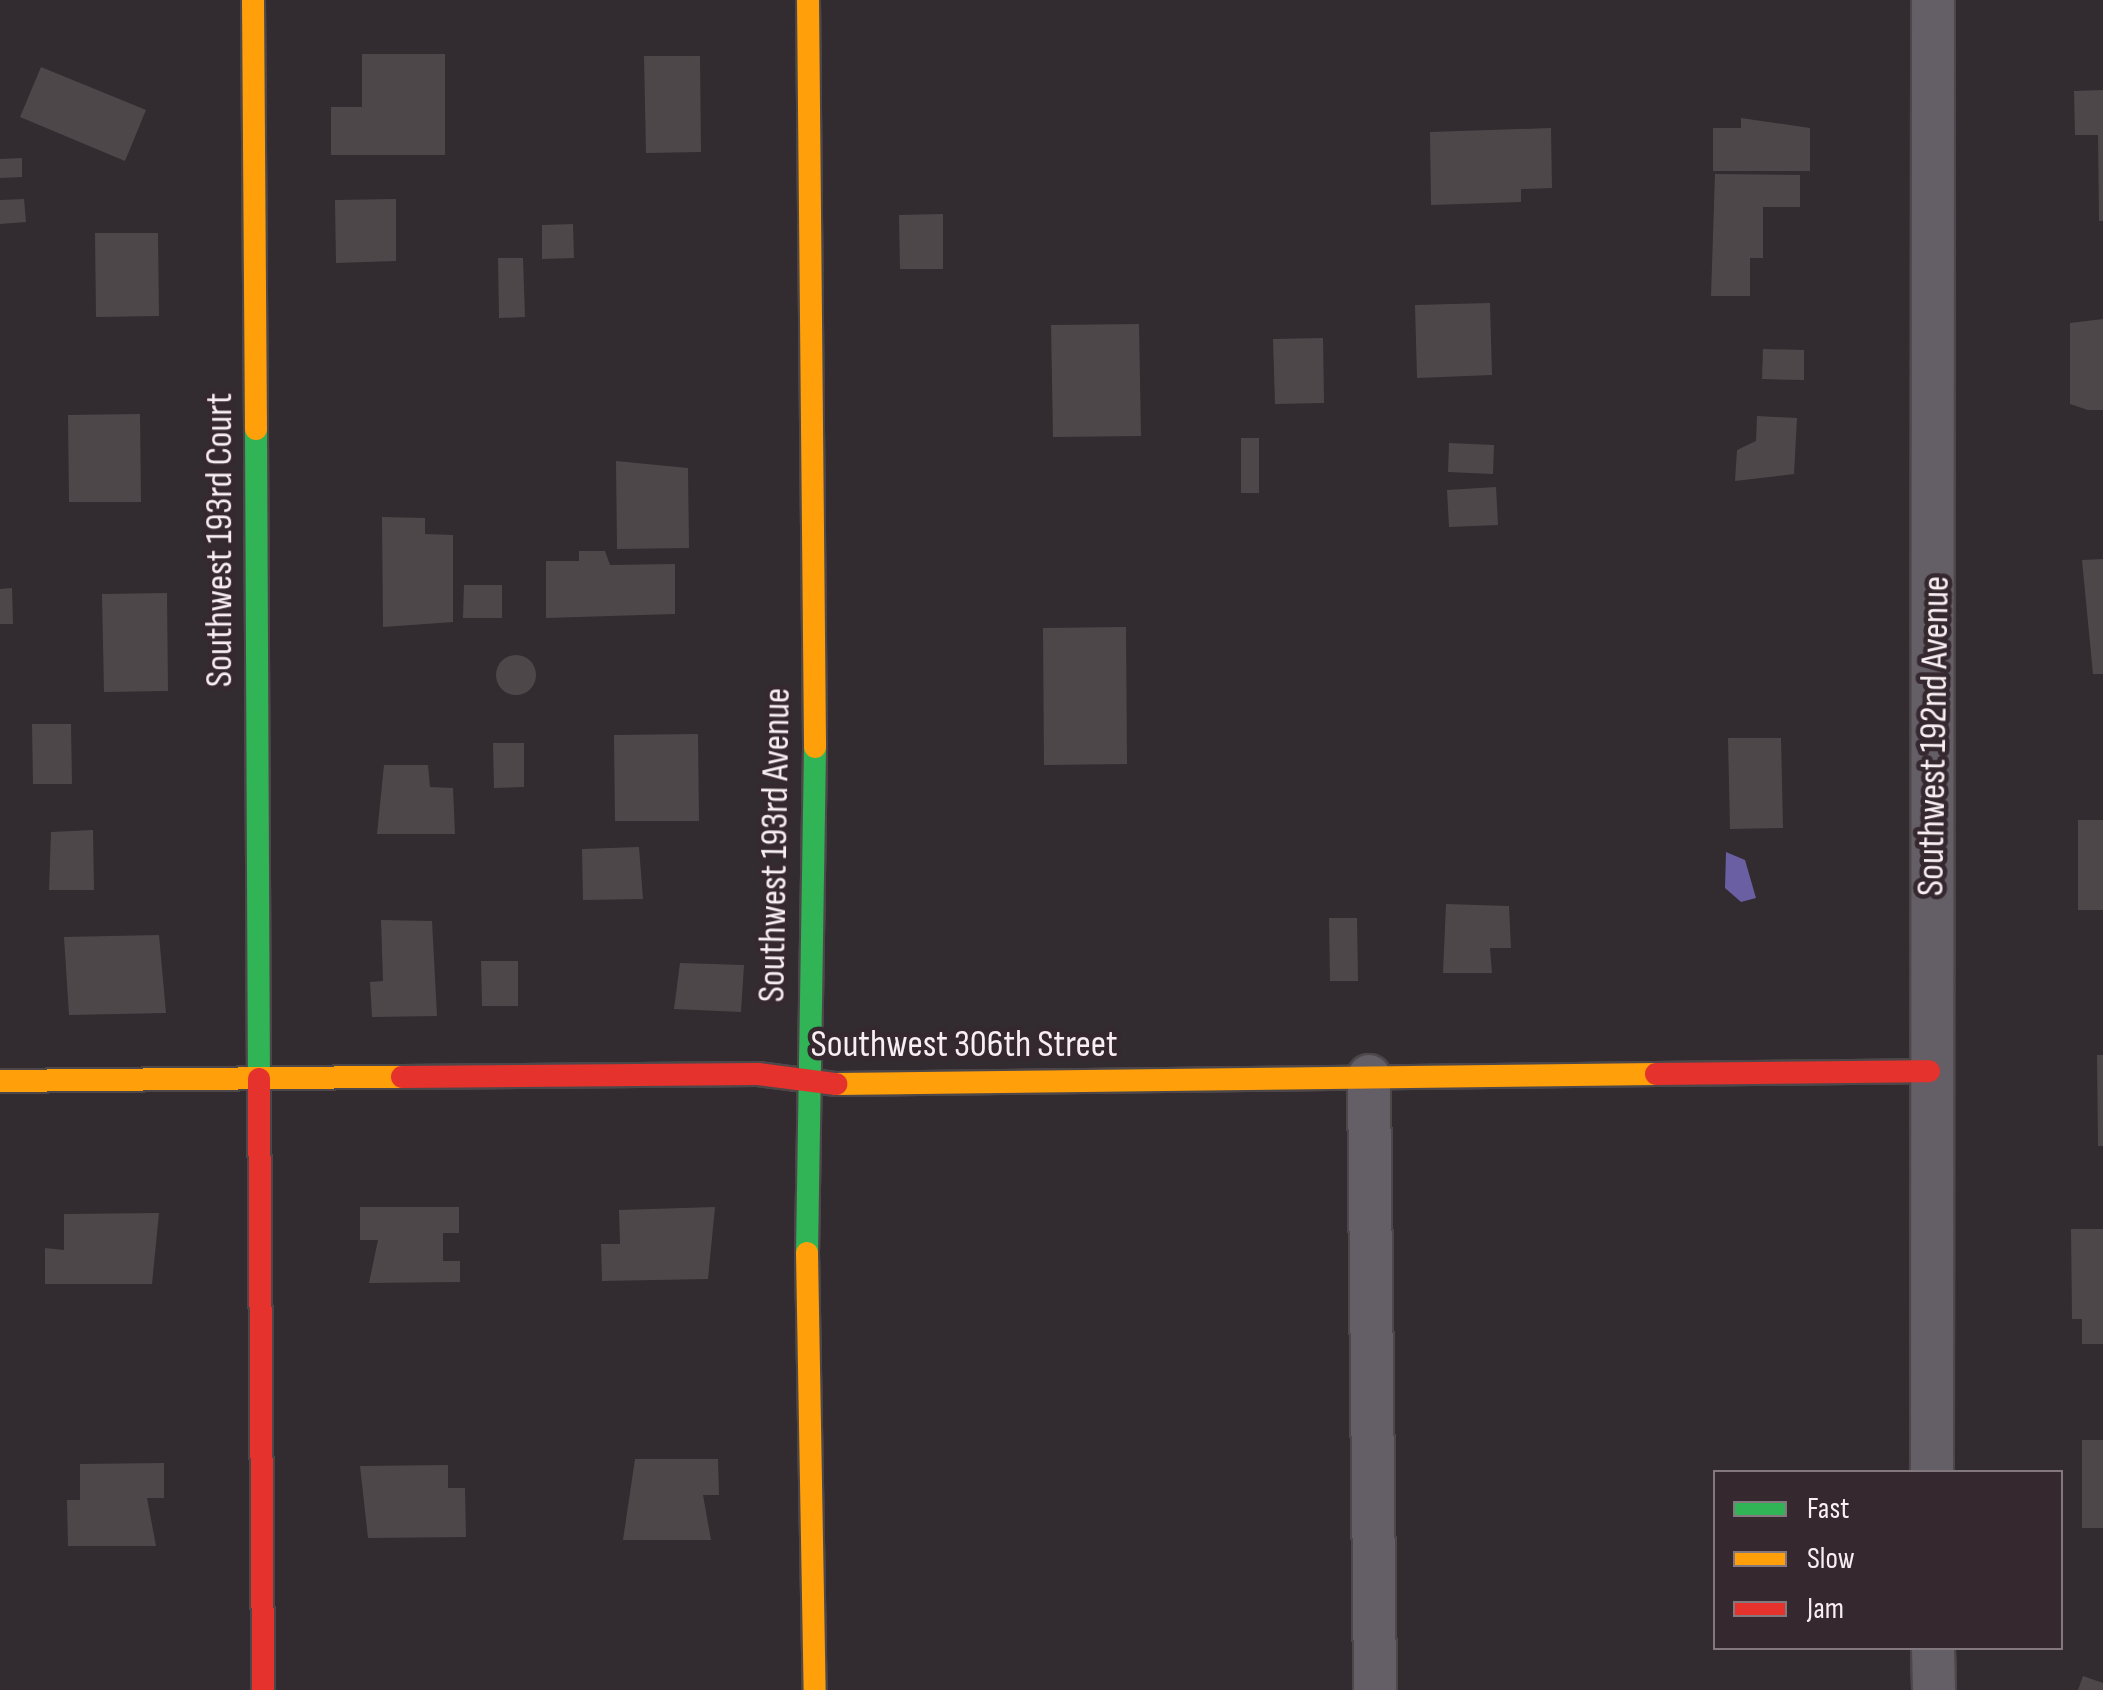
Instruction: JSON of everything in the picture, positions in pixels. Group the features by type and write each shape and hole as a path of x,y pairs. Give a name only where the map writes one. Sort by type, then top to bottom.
{"street":[{"name":"Southwest 193rd Court","path":"253,0 263,1690"},
{"name":"Southwest 193rd Avenue","path":"808,0 816,915 806,1084 815,1690"},
{"name":"Southwest 192nd Avenue","path":"1932,1470 1930,1071 1938,644 1933,0"},
{"name":"Southwest 306th Street","path":"0,1080 758,1074 806,1084 1930,1071"},
{"path":"1369,1076 1375,1690"},
{"path":"1933,1650 1934,1690"}],"shaded area":[{"path":"1726,852 1745,860 1756,898 1741,902 1725,888"}],"building":[{"path":"362,54 445,54 445,155 331,155 331,107 362,107"},
{"path":"644,56 700,56 701,152 646,153"},
{"path":"41,67 146,110 125,161 20,117"},
{"path":"2103,90 2103,221 2099,221 2098,135 2075,135 2074,91"},
{"path":"1741,118 1810,128 1810,171 1713,171 1713,128 1741,128"},
{"path":"1551,128 1552,188 1521,189 1521,202 1431,205 1430,132"},
{"path":"22,158 22,177 0,178 0,159"},
{"path":"1715,174 1800,175 1800,207 1763,207 1763,258 1750,258 1750,296 1711,296"},
{"path":"24,199 26,222 0,224 0,200"},
{"path":"396,199 396,261 336,263 335,200"},
{"path":"943,214 943,269 900,269 899,215"},
{"path":"573,224 574,258 542,259 542,225"},
{"path":"95,233 158,233 159,316 96,317"},
{"path":"498,258 523,258 525,317 499,318"},
{"path":"1490,303 1492,375 1417,378 1415,305"},
{"path":"2103,319 2103,410 2088,410 2070,404 2070,323"},
{"path":"1139,324 1141,436 1053,437 1051,325"},
{"path":"1323,338 1324,403 1275,404 1273,339"},
{"path":"1763,349 1804,350 1804,380 1762,379"},
{"path":"140,414 141,502 69,502 68,415"},
{"path":"1757,416 1797,418 1794,474 1735,481 1737,450 1756,441"},
{"path":"1241,438 1259,438 1259,493 1241,493"},
{"path":"1449,443 1494,445 1493,474 1448,472"},
{"path":"616,461 688,468 689,548 617,549"},
{"path":"1496,487 1498,525 1449,527 1447,490"},
{"path":"382,517 425,518 425,534 453,535 453,622 383,627"},
{"path":"579,551 605,551 610,565 675,564 675,614 546,618 546,561 579,561"},
{"path":"2103,559 2103,674 2093,674 2082,560"},
{"path":"464,585 502,585 502,618 463,618"},
{"path":"12,588 13,624 0,624 0,589"},
{"path":"167,593 168,691 104,692 102,594"},
{"path":"1126,627 1127,764 1044,765 1043,628"},
{"path":"516,655 530,661 536,675 530,689 516,695 502,689 496,675 502,661"},
{"path":"32,724 71,724 72,784 33,784"},
{"path":"698,734 699,821 615,821 614,735"},
{"path":"1728,738 1781,738 1783,828 1730,829"},
{"path":"493,743 524,743 524,787 494,788"},
{"path":"384,765 428,765 430,787 453,788 455,834 377,834"},
{"path":"2078,820 2103,820 2103,910 2078,910"},
{"path":"93,830 94,890 49,890 51,832"},
{"path":"639,847 643,899 583,900 582,849"},
{"path":"1446,904 1509,906 1511,948 1490,948 1492,973 1443,973"},
{"path":"1329,918 1357,918 1358,981 1330,981"},
{"path":"381,920 432,921 437,1016 372,1017 370,982 383,981"},
{"path":"159,935 166,1013 69,1015 64,937"},
{"path":"481,961 518,961 518,1006 482,1006"},
{"path":"680,963 744,965 741,1012 674,1009"},
{"path":"2097,1055 2103,1055 2103,1146 2098,1146"},
{"path":"360,1207 459,1207 459,1233 443,1233 443,1261 460,1261 460,1282 369,1283 378,1240 360,1240"},
{"path":"715,1207 708,1279 602,1281 601,1244 620,1244 619,1210"},
{"path":"159,1213 152,1284 45,1284 45,1248 64,1250 64,1214"},
{"path":"2071,1229 2103,1229 2103,1344 2082,1344 2082,1319 2072,1319"},
{"path":"2082,1440 2103,1440 2103,1528 2082,1528"},
{"path":"635,1459 718,1459 719,1495 703,1495 711,1540 623,1540"},
{"path":"164,1463 164,1498 147,1498 156,1546 68,1546 67,1500 80,1500 80,1464"},
{"path":"448,1465 448,1488 465,1488 466,1537 368,1538 360,1466"},
{"path":"2083,1676 2103,1683 2103,1690 2078,1690"}],"traffic: fast":[{"path":"256,429 259,1079"},
{"path":"807,1253 815,747"}],"traffic: slow":[{"path":"253,0 256,429"},
{"path":"808,0 815,747"},
{"path":"836,1084 1656,1074"},
{"path":"0,1081 402,1077"},
{"path":"807,1253 815,1690"}],"traffic: jam":[{"path":"1656,1074 1929,1071"},
{"path":"402,1077 758,1074 836,1084"},
{"path":"259,1079 263,1690"}]}
